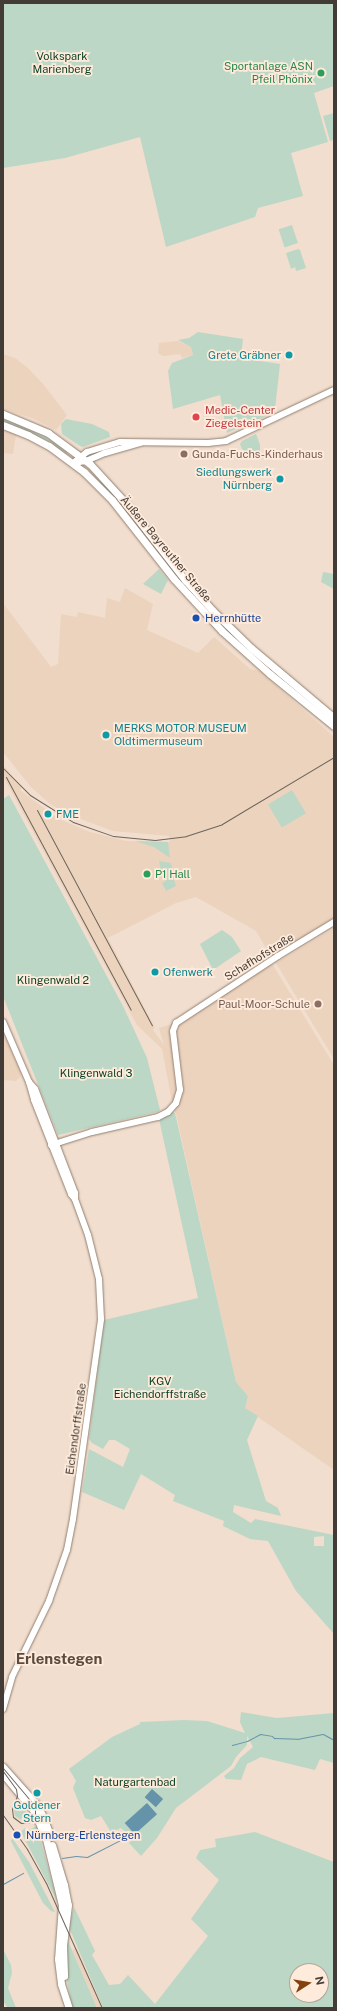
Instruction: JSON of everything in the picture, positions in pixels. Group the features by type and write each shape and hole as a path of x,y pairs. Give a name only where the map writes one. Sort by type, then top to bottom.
{"main road":[{"name":"Äußere Bayreuther Straße","path":"3,414 43,431 86,461 106,480 213,612 247,644 334,718"},
{"name":"Äußere Bayreuther Straße","path":"3,425 41,441 73,463 99,487 127,518 176,582 222,632 270,674 334,726"},
{"path":"99,487 100,481 106,480"},
{"path":"3,1767 39,1808 44,1820 65,1905 58,1949 62,1989 69,2008"},
{"path":"3,1774 36,1814 52,1851"}],"street":[{"path":"73,463 80,456 120,442 208,443 226,441 334,390"},
{"path":"73,463 86,461 105,453 144,442"},
{"name":"Schafhofstraße","path":"54,1144 158,1117 168,1112 176,1103 180,1090 173,1036 176,1023 282,953 334,922"},
{"path":"3,1022 29,1082"},
{"name":"Eichendorffstraße","path":"29,1082 34,1100 54,1144"},
{"name":"Eichendorffstraße","path":"3,1709 12,1682 21,1666 23,1656 49,1601 67,1550 100,1329 101,1300 98,1275 90,1241 75,1199 71,1194 35,1089 29,1082"}],"shaded area":[{"path":"178,341 191,347 193,355 182,358 180,354 163,356 158,353 159,343"},
{"path":"3,354 15,358 28,368 43,384 67,415 56,430 32,418 3,409"},
{"path":"3,430 16,434 13,454 3,453"},
{"path":"125,588 153,604 147,630 198,653 214,637 250,669 260,671 334,737 334,923 272,958 256,931 196,897 176,903 108,938 155,1028 153,1030 164,1045 159,1028 178,1022 271,962 334,1065 334,1470 245,1408 248,1396 236,1382 176,1114 172,1102 162,1049 137,1025 3,776 3,765 22,787 20,790 57,818 90,832 126,841 170,842 169,836 113,831 72,816 50,804 31,787 3,752 3,603 51,667 58,664 61,614 77,617 78,612 105,618 107,598 120,602"},
{"path":"334,928 334,1059 276,963"},
{"path":"3,1032 21,1072 20,1077 16,1081 3,1080"},
{"path":"77,1948 102,2008 97,2008 72,1950"}],"green space":[{"name":"Volkspark Marienberg","path":"3,3 334,3 334,86 314,93 328,142 291,153 303,196 258,208 255,217 166,247 140,137 65,158 3,168"},
{"path":"334,113 334,140 330,141 323,116"},
{"path":"292,225 298,243 285,247 279,229"},
{"path":"298,249 300,250 306,268 296,271 295,267 291,269 286,253"},
{"path":"198,332 243,339 241,358 280,364 275,409 268,415 227,433 220,395 173,409 168,371 172,363 193,355 191,347 178,340 189,338"},
{"path":"3,416 29,425 70,449 66,454 48,441 3,424"},
{"path":"66,419 92,424 109,432 110,437 83,447 80,446 62,434 61,424"},
{"path":"256,434 260,445 260,458 249,455 242,449 240,444 242,441"},
{"path":"101,482 177,574 174,576 100,484"},
{"path":"159,569 168,580 161,594 143,584"},
{"path":"323,572 334,574 334,589 321,582"},
{"path":"292,790 306,813 282,828 268,804"},
{"path":"9,795 123,1006 147,1058 160,1110 157,1112 58,1135 3,996 3,799"},
{"path":"135,841 168,842 170,858 154,847"},
{"path":"159,861 171,863 176,886 166,891 162,883 166,881 161,872"},
{"path":"222,930 232,937 241,951 213,970 200,944"},
{"name":"KGV Eichendorffstraße","path":"173,1112 175,1113 236,1382 248,1396 245,1408 258,1416 247,1440 266,1501 278,1508 281,1516 234,1505 233,1512 251,1523 255,1519 334,1535 334,1634 296,1591 268,1541 250,1539 223,1526 224,1521 173,1501 175,1495 141,1474 124,1510 82,1492 89,1449 123,1467 130,1449 115,1440 109,1440 103,1449 92,1443 89,1439 104,1320 198,1298 159,1119","holes":["324,1536 324,1546 314,1546 314,1537"]},
{"name":"Naturgartenbad","path":"241,1712 277,1718 334,1713 334,1763 320,1759 315,1770 261,1757 247,1764 241,1780 226,1779 224,1776 234,1768 240,1758 253,1747 247,1736 247,1745 236,1757 231,1766 176,1808 157,1838 141,1856 129,1843 133,1839 121,1828 111,1832 101,1816 91,1820 85,1818 73,1788 76,1781 69,1769 112,1737 140,1724 140,1722 184,1720 207,1721 245,1733 240,1722"},
{"path":"18,1798 24,1805 23,1807 30,1819 23,1821 15,1816 14,1809"},
{"path":"37,1826 58,1903 21,1832 25,1828 26,1831"},
{"path":"255,1832 334,1862 334,2008 103,2008 69,1927 74,1907 95,1951 92,1955 109,1985 120,1984 128,1975 155,2004 208,1936 191,1919 219,1880 196,1858 200,1850 216,1847 215,1839"},
{"path":"12,1838 29,1862 55,1912 51,1911 43,1903 11,1841"},
{"path":"68,1941 97,2008 72,2008 67,1980 66,1962"},
{"path":"3,1949 11,1965 12,1973 8,1988 16,2008 8,2008 3,2001"}],"water":[{"path":"152,1789 163,1799 156,1807 145,1797"},
{"path":"147,1803 157,1814 135,1834 125,1823"}],"waterway":[{"path":"232,1745 247,1741 260,1734 272,1736 274,1738 297,1739 323,1734 334,1740"},
{"path":"62,1858 76,1856 87,1857 119,1841"},
{"path":"3,1884 23,1873"}],"tram line":[{"path":"3,1768 35,1806 35,1817 29,1822 21,1823 13,1817 12,1809 17,1796 16,1789 3,1771"}],"railway":[{"path":"3,768 30,795 73,822 113,836 155,840 186,836 222,824 334,757"},
{"path":"6,777 131,1010"},
{"path":"37,810 152,1025"},
{"path":"3,1815 27,1849 46,1883 102,2008"}],"place":[{"name":"Sportanlage ASN Pfeil Phönix","path":"321,73"},
{"name":"Grete Gräbner","path":"289,355"},
{"name":"Medic-Center Ziegelstein","path":"196,417"},
{"name":"Gunda-Fuchs-Kinderhaus","path":"184,454"},
{"name":"Siedlungswerk Nürnberg","path":"280,479"},
{"name":"Herrnhütte","path":"196,618"},
{"name":"MERKS MOTOR MUSEUM Oldtimermuseum","path":"106,735"},
{"name":"FME","path":"48,814"},
{"name":"P1 Hall","path":"147,874"},
{"name":"Ofenwerk","path":"155,972"},
{"name":"Paul-Moor-Schule","path":"318,1004"},
{"name":"Goldener Stern","path":"37,1793"},
{"name":"Nürnberg-Erlenstegen","path":"17,1835"}],"district":[{"name":"Erlenstegen","path":"59,1659"}],"park label":[{"name":"Klingenwald 2","path":"53,980"},
{"name":"Klingenwald 3","path":"96,1073"}]}
